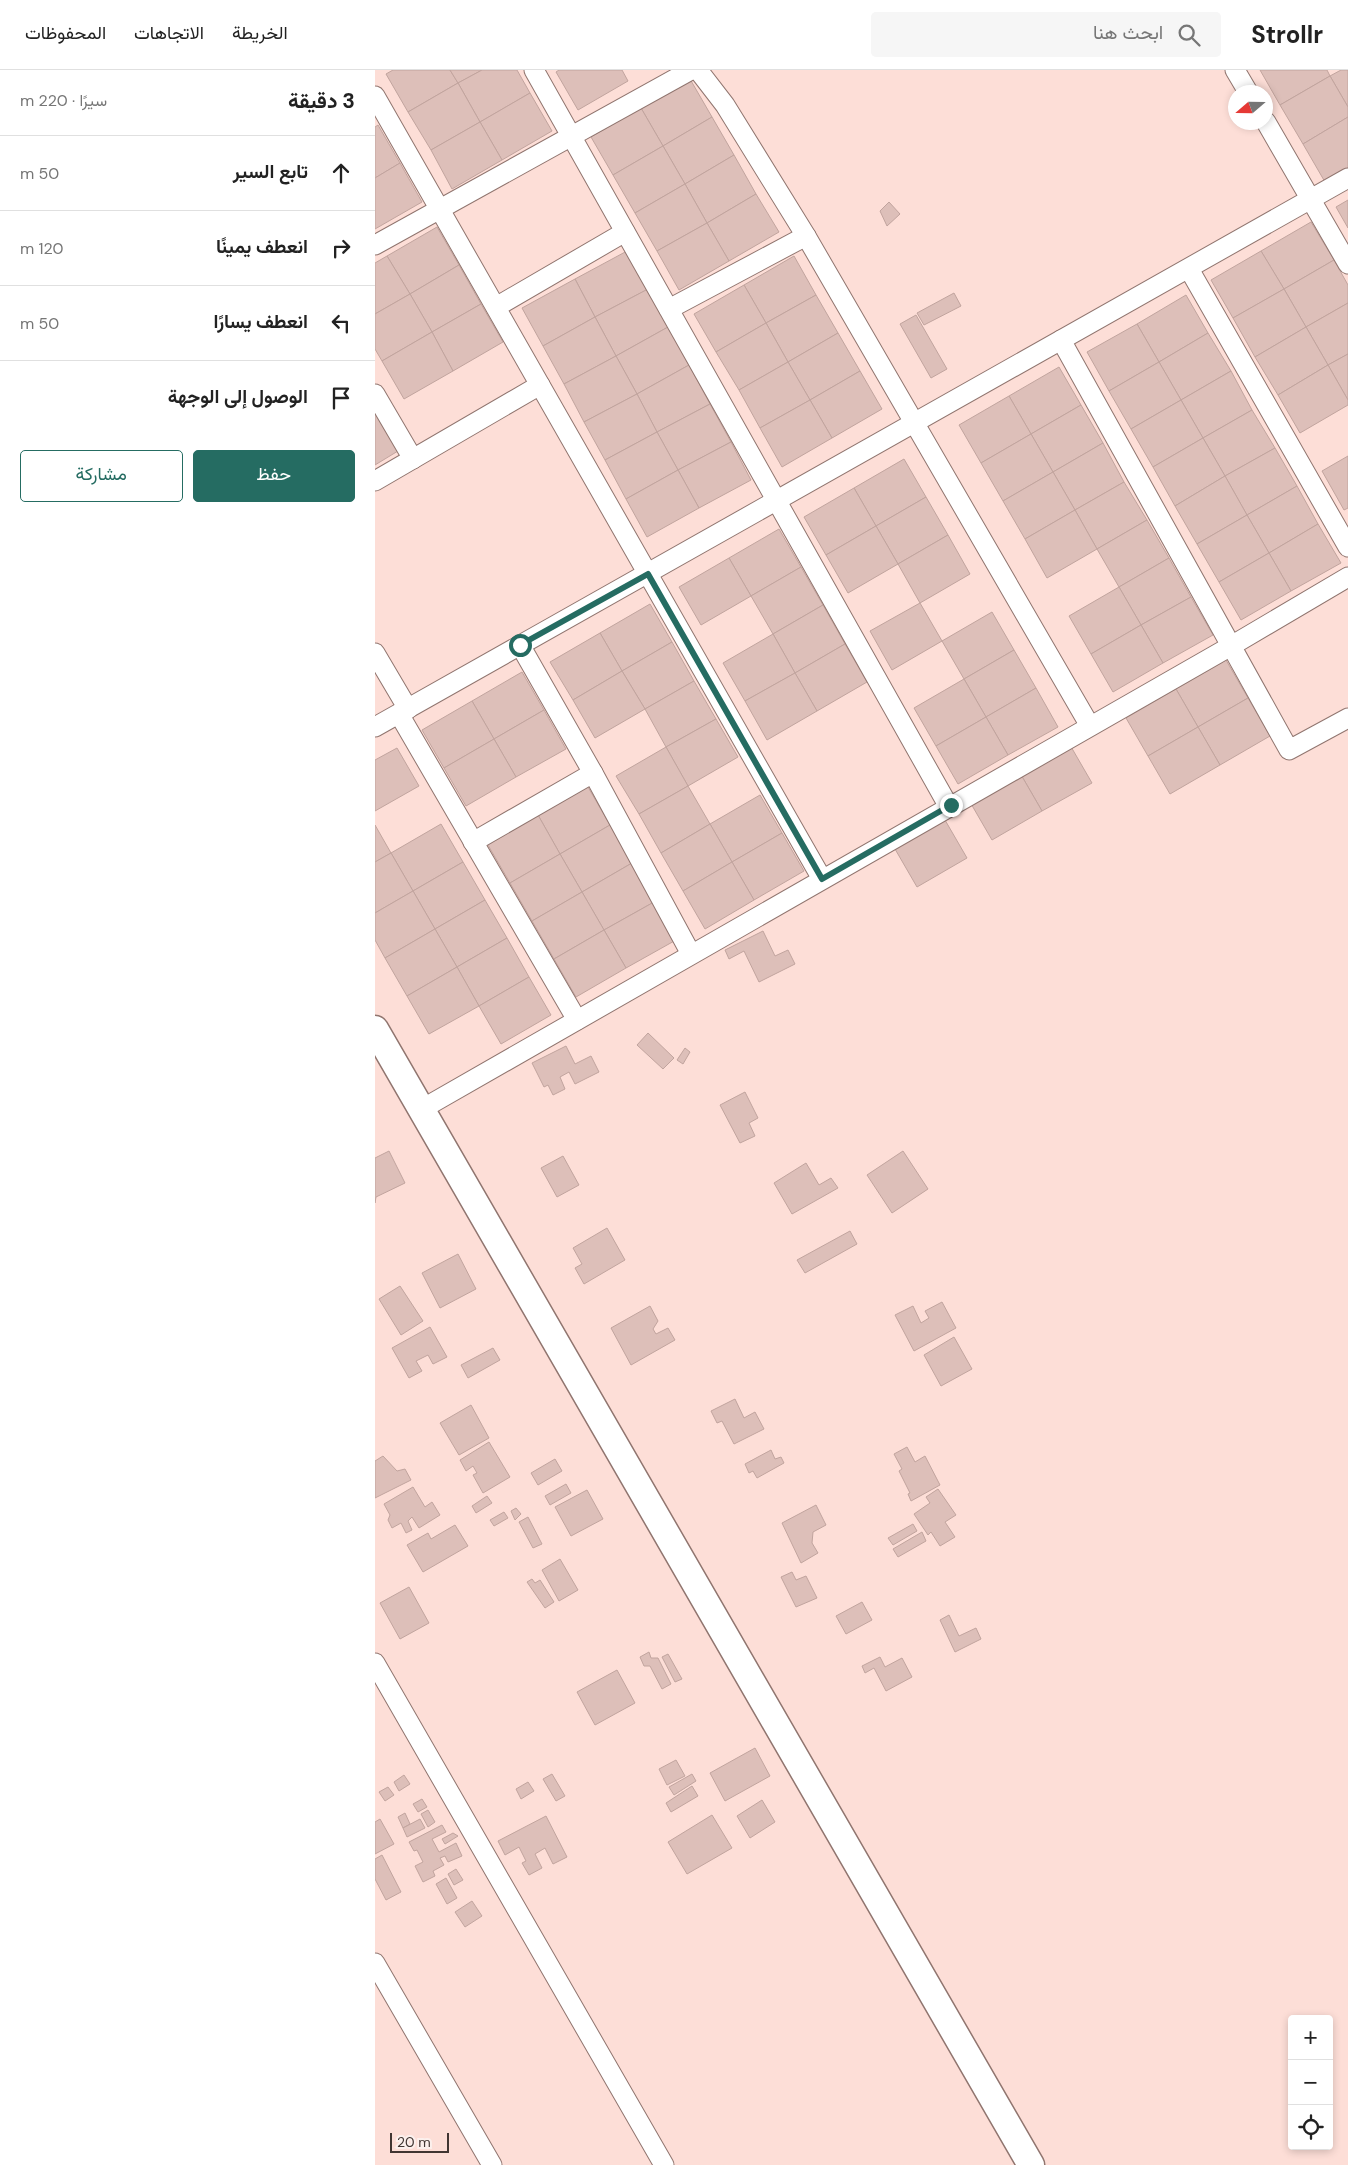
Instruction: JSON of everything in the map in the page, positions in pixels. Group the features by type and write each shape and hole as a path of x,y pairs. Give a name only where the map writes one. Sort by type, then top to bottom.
{"street":[{"path":"534,70 949,807"},
{"path":"375,246 691,70"},
{"path":"698,70 725,105 806,236 1090,726"},
{"path":"1235,70 1244,85"},
{"path":"375,96 822,879"},
{"path":"1270,130 1348,264"},
{"path":"375,727 1348,178"},
{"path":"496,307 625,232"},
{"path":"669,310 806,236"},
{"path":"1189,269 1348,547"},
{"path":"1061,340 1289,750 1348,718"},
{"path":"375,481 540,385"},
{"path":"375,394 413,459"},
{"path":"422,1109 1231,646 1348,577"},
{"path":"520,645 593,773 691,954"},
{"path":"375,653 403,711 473,842 577,1020"},
{"path":"473,842 593,773"},
{"path":"375,1028 1031,2165"},
{"path":"375,1663 664,2165"},
{"path":"375,1963 380,1983 492,2165"}],"building":[{"path":"393,70 450,70 458,83 408,112 386,74"},
{"path":"450,70 482,70 458,83"},
{"path":"482,70 517,70 530,93 480,122 458,83"},
{"path":"559,70 622,70 628,81 578,110 556,72"},
{"path":"1260,70 1327,70 1330,76 1280,105 1273,93 1273,85 1269,85"},
{"path":"1341,70 1348,70 1348,107 1330,76"},
{"path":"1330,76 1348,107 1348,117 1303,144 1280,105"},
{"path":"690,79 712,117 663,146 641,108"},
{"path":"458,83 480,122 431,150 408,112"},
{"path":"530,93 552,131 502,160 480,122"},
{"path":"641,108 663,146 613,175 591,137"},
{"path":"712,117 734,155 685,184 663,146"},
{"path":"1348,117 1348,168 1325,182 1303,144"},
{"path":"480,122 502,160 452,189 431,150"},
{"path":"378,125 400,163 375,178 375,127"},
{"path":"663,146 685,184 635,213 613,175"},
{"path":"734,155 756,194 707,223 685,184"},
{"path":"400,163 422,202 375,229 375,178"},
{"path":"685,184 707,223 657,251 635,213"},
{"path":"756,194 779,232 729,261 707,223"},
{"path":"1348,200 1348,228 1336,207"},
{"path":"889,202 900,214 887,226 880,211"},
{"path":"1311,222 1334,260 1284,289 1261,251"},
{"path":"707,223 729,261 679,290 657,251"},
{"path":"437,227 459,265 410,294 387,256"},
{"path":"627,251 648,289 595,317 575,279"},
{"path":"1261,251 1284,289 1233,318 1211,280"},
{"path":"387,256 410,294 375,314 375,263"},
{"path":"794,256 816,295 766,323 744,285"},
{"path":"1334,260 1348,285 1348,303 1306,327 1284,289"},
{"path":"459,265 481,304 432,332 410,294"},
{"path":"575,279 595,317 543,346 522,308"},
{"path":"744,285 766,323 716,352 694,314"},
{"path":"648,289 668,327 616,356 595,317"},
{"path":"1284,289 1306,327 1255,357 1233,318"},
{"path":"954,293 961,306 924,325 917,313"},
{"path":"410,294 432,332 382,361 375,349 375,314"},
{"path":"816,295 838,333 788,362 766,323"},
{"path":"1186,295 1208,333 1159,362 1137,324"},
{"path":"1348,303 1348,354 1328,365 1306,327"},
{"path":"481,304 503,342 453,371 432,332"},
{"path":"916,315 947,369 931,378 900,324"},
{"path":"595,317 616,356 564,384 543,346"},
{"path":"766,323 788,362 739,390 716,352"},
{"path":"1137,324 1159,362 1109,391 1087,352"},
{"path":"668,327 689,365 637,394 616,356"},
{"path":"1306,327 1328,365 1278,395 1255,357"},
{"path":"432,332 453,371 404,399 382,361"},
{"path":"838,333 860,371 810,400 788,362"},
{"path":"1208,333 1231,371 1181,400 1159,362"},
{"path":"1348,354 1348,400 1328,365"},
{"path":"616,356 637,394 584,422 564,384"},
{"path":"788,362 810,400 760,428 739,390"},
{"path":"1159,362 1181,400 1131,429 1109,391"},
{"path":"689,365 710,404 657,432 637,394"},
{"path":"1328,365 1348,400 1348,405 1300,433 1278,395"},
{"path":"1059,367 1081,405 1031,434 1009,396"},
{"path":"860,371 882,409 832,438 810,400"},
{"path":"1231,371 1252,410 1203,438 1181,400"},
{"path":"637,394 657,432 605,460 584,422"},
{"path":"1009,396 1031,434 981,463 959,425"},
{"path":"810,400 832,438 782,467 760,428"},
{"path":"1181,400 1203,438 1153,467 1131,429"},
{"path":"710,404 731,442 678,470 657,432"},
{"path":"1081,405 1103,443 1053,472 1031,434"},
{"path":"1252,410 1275,448 1225,476 1203,438"},
{"path":"375,414 398,451 375,465"},
{"path":"657,432 678,470 626,499 605,460"},
{"path":"1031,434 1053,472 1003,501 981,463"},
{"path":"1203,438 1225,476 1175,506 1153,467"},
{"path":"731,442 751,480 699,508 678,470"},
{"path":"1103,443 1124,482 1075,510 1053,472"},
{"path":"1275,448 1297,486 1247,515 1225,476"},
{"path":"1348,456 1348,508 1344,510 1322,471"},
{"path":"904,459 926,497 876,526 854,488"},
{"path":"678,470 699,508 647,537 626,499"},
{"path":"1053,472 1075,510 1025,539 1003,501"},
{"path":"1225,476 1247,515 1197,544 1175,506"},
{"path":"1124,482 1147,520 1097,549 1075,510"},
{"path":"1297,486 1318,524 1269,553 1247,515"},
{"path":"854,488 876,526 826,555 804,517"},
{"path":"926,497 948,535 898,564 876,526"},
{"path":"1075,510 1097,549 1047,578 1025,539"},
{"path":"1247,515 1269,553 1219,582 1197,544"},
{"path":"1147,520 1169,558 1119,587 1097,549"},
{"path":"1318,524 1341,563 1291,591 1269,553"},
{"path":"876,526 898,564 848,593 826,555"},
{"path":"779,529 801,567 751,596 729,558"},
{"path":"948,535 970,574 920,603 898,564"},
{"path":"1269,553 1291,591 1241,620 1219,582"},
{"path":"729,558 751,596 701,625 679,587"},
{"path":"1169,558 1191,597 1141,625 1119,587"},
{"path":"801,567 823,605 773,634 751,596"},
{"path":"1119,587 1141,625 1091,654 1069,616"},
{"path":"1191,597 1213,635 1163,663 1141,625"},
{"path":"920,603 942,641 892,670 870,631"},
{"path":"650,604 672,642 622,671 600,633"},
{"path":"823,605 845,644 795,673 773,634"},
{"path":"992,612 1014,650 964,679 942,641"},
{"path":"1141,625 1163,663 1113,692 1091,654"},
{"path":"600,633 622,671 573,700 550,662"},
{"path":"773,634 795,673 745,701 723,663"},
{"path":"672,642 694,681 645,709 622,671"},
{"path":"845,644 867,682 817,711 795,673"},
{"path":"1014,650 1036,688 986,717 964,679"},
{"path":"1226,660 1248,698 1198,727 1176,689"},
{"path":"622,671 645,709 595,738 573,700"},
{"path":"522,672 544,710 494,739 472,701"},
{"path":"795,673 817,711 767,740 745,701"},
{"path":"964,679 986,717 936,746 914,708"},
{"path":"694,681 716,719 666,747 645,709"},
{"path":"1036,688 1058,727 1008,755 986,717"},
{"path":"1176,689 1198,727 1148,756 1126,718"},
{"path":"1248,698 1270,736 1220,765 1198,727"},
{"path":"472,701 494,739 444,768 422,730"},
{"path":"544,710 566,749 516,777 494,739"},
{"path":"986,717 1008,755 958,784 936,746"},
{"path":"716,719 738,757 688,786 666,747"},
{"path":"1198,727 1220,765 1170,794 1148,756"},
{"path":"494,739 516,777 466,806 444,768"},
{"path":"1070,745 1092,783 1042,811 1020,773"},
{"path":"666,747 688,786 639,814 616,776"},
{"path":"397,748 419,786 375,811 375,760"},
{"path":"1020,773 1042,811 992,840 970,802"},
{"path":"688,786 710,824 661,853 639,814"},
{"path":"588,787 610,825 560,854 538,815"},
{"path":"760,795 782,833 732,862 710,824"},
{"path":"538,815 560,854 510,883 488,845"},
{"path":"945,820 967,858 917,887 895,849"},
{"path":"441,824 463,862 413,891 391,853"},
{"path":"710,824 732,862 683,891 661,853"},
{"path":"375,825 391,853 375,862"},
{"path":"610,825 632,863 582,892 560,854"},
{"path":"782,833 804,871 754,900 732,862"},
{"path":"391,853 413,891 375,913 375,862"},
{"path":"560,854 582,892 532,921 510,883"},
{"path":"463,862 485,900 435,929 413,891"},
{"path":"732,862 754,900 705,929 683,891"},
{"path":"632,863 654,902 604,930 582,892"},
{"path":"413,891 435,929 385,958 375,940 375,913"},
{"path":"582,892 604,930 554,959 532,921"},
{"path":"485,900 507,938 457,967 435,929"},
{"path":"654,902 676,940 626,968 604,930"},
{"path":"435,929 457,967 407,996 385,958"},
{"path":"604,930 626,968 576,997 554,959"},
{"path":"763,931 775,956 788,950 795,964 759,982 744,951 729,959 725,950"},
{"path":"507,938 529,977 479,1006 457,967"},
{"path":"457,967 479,1006 429,1034 407,996"},
{"path":"529,977 551,1015 501,1044 479,1006"},
{"path":"648,1033 674,1058 663,1069 637,1045"},
{"path":"566,1046 575,1064 591,1056 599,1072 575,1084 569,1072 560,1077 565,1089 553,1095 548,1085 544,1087 532,1063"},
{"path":"685,1048 690,1052 683,1064 677,1060"},
{"path":"745,1092 758,1118 749,1123 755,1136 740,1143 720,1105"},
{"path":"389,1151 405,1183 376,1197 375,1203 375,1158"},
{"path":"903,1151 928,1189 892,1213 867,1175"},
{"path":"563,1156 579,1185 557,1197 541,1168"},
{"path":"806,1163 819,1185 831,1178 838,1188 792,1214 774,1183"},
{"path":"607,1228 625,1260 584,1284 575,1268 582,1264 573,1248"},
{"path":"850,1231 857,1244 805,1273 797,1260"},
{"path":"458,1254 476,1289 440,1308 422,1273"},
{"path":"400,1286 423,1321 401,1335 379,1299"},
{"path":"942,1302 956,1328 914,1351 895,1315 913,1306 921,1323 929,1318 925,1311"},
{"path":"650,1306 658,1321 653,1329 656,1334 668,1328 675,1340 631,1365 611,1328"},
{"path":"430,1327 447,1357 433,1364 428,1355 416,1361 422,1371 409,1378 392,1348"},
{"path":"954,1337 972,1369 941,1386 924,1355"},
{"path":"493,1348 500,1360 468,1378 461,1365"},
{"path":"735,1399 744,1418 755,1412 764,1429 734,1444 722,1421 717,1423 711,1411"},
{"path":"471,1405 489,1438 459,1455 440,1423"},
{"path":"489,1442 510,1477 483,1493 473,1475 477,1473 473,1466 466,1471 460,1460"},
{"path":"907,1447 915,1462 925,1456 940,1485 911,1501 908,1494 910,1493 899,1471 902,1469 894,1454"},
{"path":"771,1450 775,1459 781,1457 784,1463 757,1478 753,1471 749,1473 745,1464"},
{"path":"383,1456 397,1471 405,1469 411,1480 375,1498 375,1461"},
{"path":"555,1459 562,1471 538,1485 531,1473"},
{"path":"566,1484 571,1493 550,1505 545,1496"},
{"path":"413,1487 425,1507 432,1502 440,1515 419,1528 412,1517 408,1521 412,1530 406,1533 401,1523 392,1528 388,1520 390,1515 384,1504"},
{"path":"938,1489 956,1515 945,1522 955,1537 940,1546 931,1532 928,1535 914,1514 930,1503 926,1497"},
{"path":"587,1490 603,1519 571,1536 555,1507"},
{"path":"487,1496 492,1503 476,1513 472,1506"},
{"path":"816,1505 826,1525 813,1532 812,1543 818,1553 801,1563 782,1523"},
{"path":"516,1508 521,1514 515,1520 511,1511"},
{"path":"504,1512 508,1518 494,1526 490,1520"},
{"path":"528,1517 542,1544 533,1548 519,1522"},
{"path":"913,1524 917,1531 893,1545 888,1538"},
{"path":"455,1525 468,1546 423,1572 407,1545 428,1533 431,1539"},
{"path":"922,1532 926,1541 898,1557 893,1549"},
{"path":"560,1559 578,1590 559,1601 542,1570"},
{"path":"792,1572 796,1580 806,1576 817,1598 796,1607 781,1577"},
{"path":"532,1579 535,1583 540,1580 554,1602 545,1608 527,1582"},
{"path":"409,1587 429,1623 400,1639 380,1603"},
{"path":"862,1602 872,1620 846,1634 836,1616"},
{"path":"949,1615 959,1636 976,1628 981,1639 955,1652 940,1620"},
{"path":"649,1652 651,1658 658,1658 671,1684 662,1689 650,1666 644,1666 640,1657"},
{"path":"668,1654 682,1679 675,1682 662,1657"},
{"path":"880,1657 885,1667 902,1658 912,1677 886,1691 874,1668 865,1673 862,1666"},
{"path":"617,1670 635,1703 595,1725 577,1692"},
{"path":"755,1748 770,1776 725,1801 710,1773"},
{"path":"676,1760 685,1776 667,1785 659,1769"},
{"path":"552,1774 565,1796 556,1801 543,1779"},
{"path":"692,1774 696,1781 674,1795 669,1787"},
{"path":"404,1775 410,1784 399,1791 394,1782"},
{"path":"528,1782 534,1791 521,1799 516,1789"},
{"path":"692,1786 698,1796 671,1812 666,1803"},
{"path":"388,1787 394,1795 385,1801 379,1792"},
{"path":"422,1799 427,1807 418,1812 413,1804"},
{"path":"762,1800 775,1822 750,1838 737,1816"},
{"path":"428,1810 435,1822 428,1827 421,1814"},
{"path":"405,1813 410,1824 403,1828 398,1817"},
{"path":"712,1815 732,1848 687,1874 668,1842"},
{"path":"546,1816 567,1857 553,1864 545,1848 535,1854 542,1868 529,1875 522,1863 526,1861 519,1847 505,1855 498,1841"},
{"path":"380,1819 394,1844 375,1854 375,1822"},
{"path":"420,1819 425,1828 407,1837 403,1828"},
{"path":"442,1825 446,1832 432,1839 439,1852 456,1843 462,1856 448,1862 445,1856 440,1858 444,1865 433,1871 435,1876 423,1882 415,1866 423,1862 417,1850 414,1851 409,1842"},
{"path":"453,1833 458,1836 445,1844 442,1839"},
{"path":"382,1855 401,1892 386,1900 375,1879 375,1859"},
{"path":"456,1869 463,1880 454,1885 448,1874"},
{"path":"446,1878 457,1898 447,1904 436,1884"},
{"path":"472,1901 482,1916 465,1927 455,1912"}],"route":[{"path":"520,645 648,574 822,879 951,805"}]}
